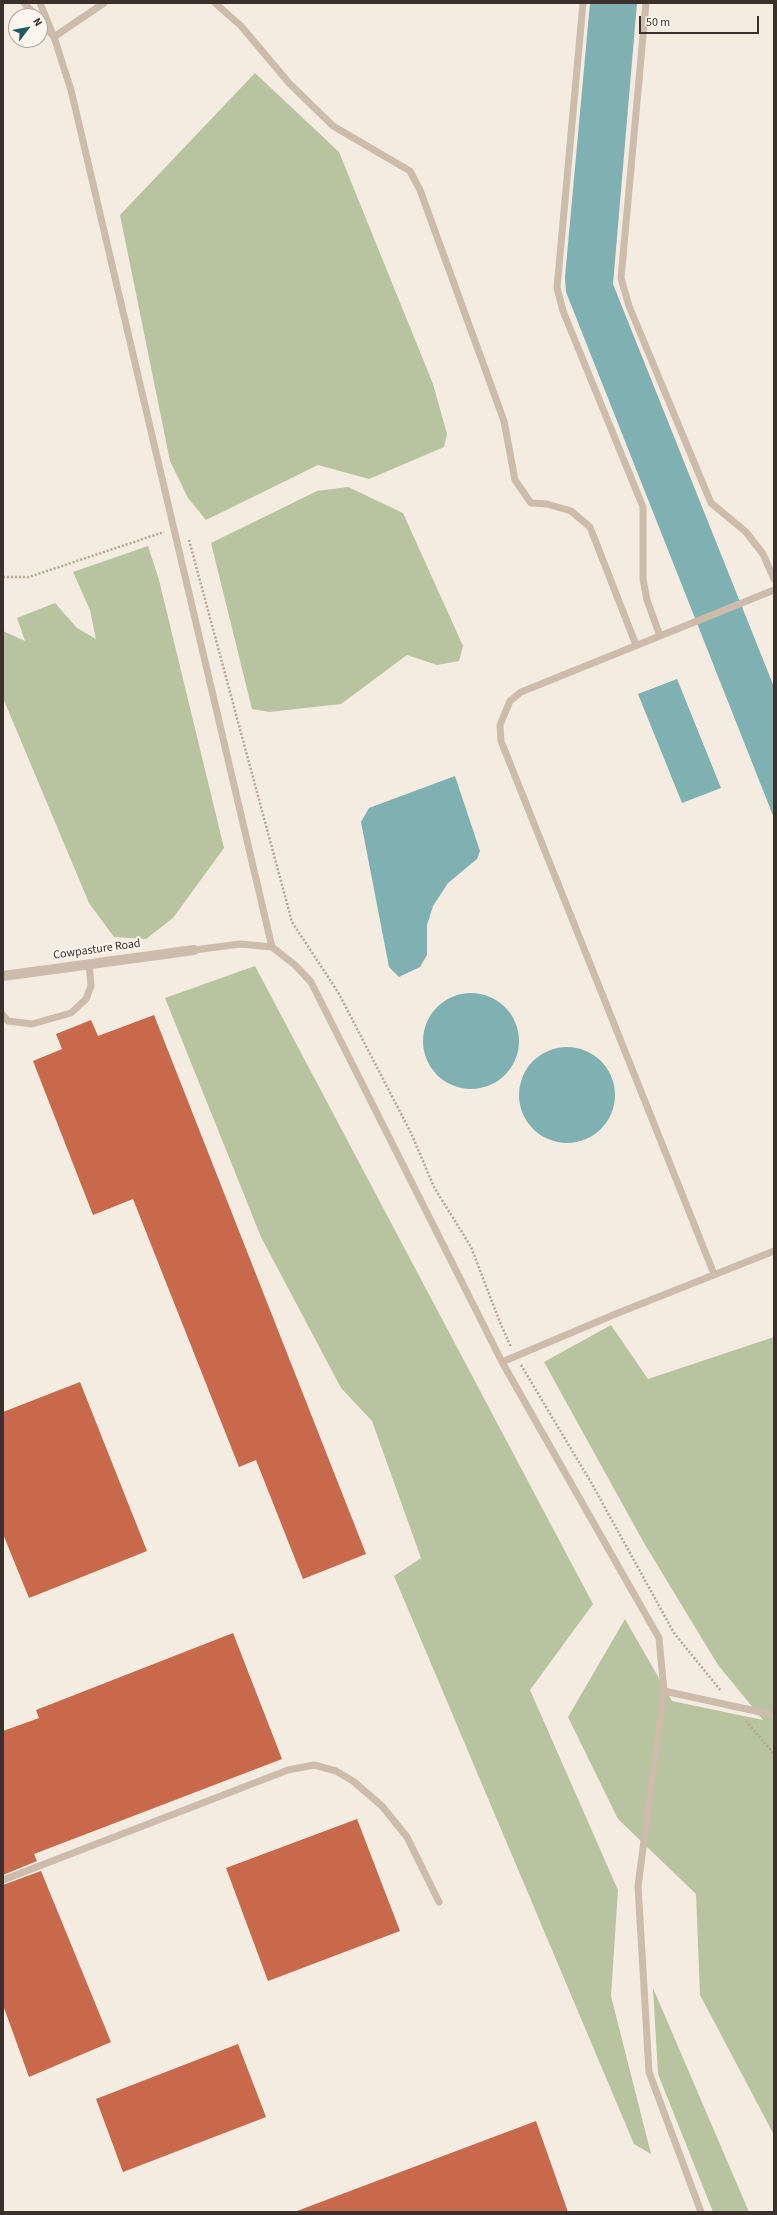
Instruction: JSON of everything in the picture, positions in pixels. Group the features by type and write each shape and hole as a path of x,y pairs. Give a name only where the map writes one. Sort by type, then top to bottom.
{"street":[{"name":"Cowpasture Road","path":"3,976 194,950"}],"lane":[{"path":"40,3 54,38 71,90 272,947"},
{"path":"54,38 104,3"},
{"path":"214,3 241,26 289,83 333,126 410,171 420,190 504,420 515,480 531,503 547,504 571,511 590,527 636,646"},
{"path":"583,3 557,288 563,311 643,507 643,579 647,600 660,636"},
{"path":"646,3 621,278 629,306 710,503 746,532 763,554 774,579"},
{"path":"48,30 54,38"},
{"path":"714,1274 501,741 500,725 510,701 521,692 774,590"},
{"path":"194,950 240,944 272,947 295,965 311,982 502,1362 659,1638 664,1691 638,1886 649,2072 701,2212"},
{"path":"3,1015 8,1021 32,1024 70,1013 86,999 91,986 89,964"},
{"path":"502,1362 714,1274 774,1251"},
{"path":"664,1691 774,1716"},
{"path":"3,1880 288,1770 314,1765 336,1771 352,1781 382,1806 408,1837 439,1902"}],"path":[{"path":"3,577 28,577 155,534 174,530 184,531 191,543 232,704 292,922 338,992 411,1133 434,1187 471,1247 501,1326 516,1355 592,1484 674,1632 774,1754"}],"green space":[{"path":"255,73 339,152 433,384 447,434 444,447 369,479 318,465 206,520 188,498 170,461 120,215"},
{"path":"348,487 403,513 463,646 459,661 437,665 407,655 341,704 269,712 252,709 211,543 317,491"},
{"path":"148,546 159,580 224,848 173,918 146,939 114,937 89,903 3,698 3,631 25,641 17,618 55,603 77,628 96,639 90,610 73,572"},
{"path":"255,966 593,1604 530,1690 618,1890 611,1996 651,2154 634,2144 394,1576 421,1558 372,1421 341,1388 261,1237 165,998"},
{"path":"611,1325 648,1379 774,1337 774,2135 700,1995 696,1894 618,1819 568,1717 625,1619 672,1701 763,1720 718,1665 644,1543 544,1362"},
{"path":"653,1988 749,2212 713,2212 658,2074"}],"water":[{"path":"590,3 637,3 613,284 774,687 774,818 566,292 565,277"},
{"path":"677,679 721,788 682,803 638,694"},
{"path":"455,776 480,851 477,859 448,883 433,906 427,925 427,955 420,967 399,977 389,967 361,822 369,808"},
{"path":"471,993 489,997 498,1001 505,1007 511,1014 515,1023 519,1041 515,1059 511,1068 505,1075 498,1081 489,1085 471,1089 453,1085 444,1081 437,1075 431,1068 427,1059 423,1041 427,1023 431,1014 437,1007 444,1001 453,997"},
{"path":"567,1047 585,1050 601,1061 612,1077 615,1095 612,1113 601,1129 585,1140 567,1143 549,1140 533,1129 522,1113 519,1095 522,1077 533,1061 549,1050"}],"building":[{"path":"154,1015 366,1554 303,1579 256,1460 239,1467 133,1199 93,1215 33,1061 62,1049 56,1034 91,1020 98,1036"},
{"path":"80,1382 147,1551 29,1598 3,1534 3,1412"},
{"path":"233,1633 282,1759 34,1854 37,1861 3,1875 3,1731 39,1718 36,1710"},
{"path":"357,1819 400,1931 268,1981 226,1868"},
{"path":"41,1871 111,2042 29,2077 3,2005 3,1885"},
{"path":"238,2044 266,2117 123,2172 96,2099"},
{"path":"536,2121 568,2212 297,2212 297,2211"}]}
